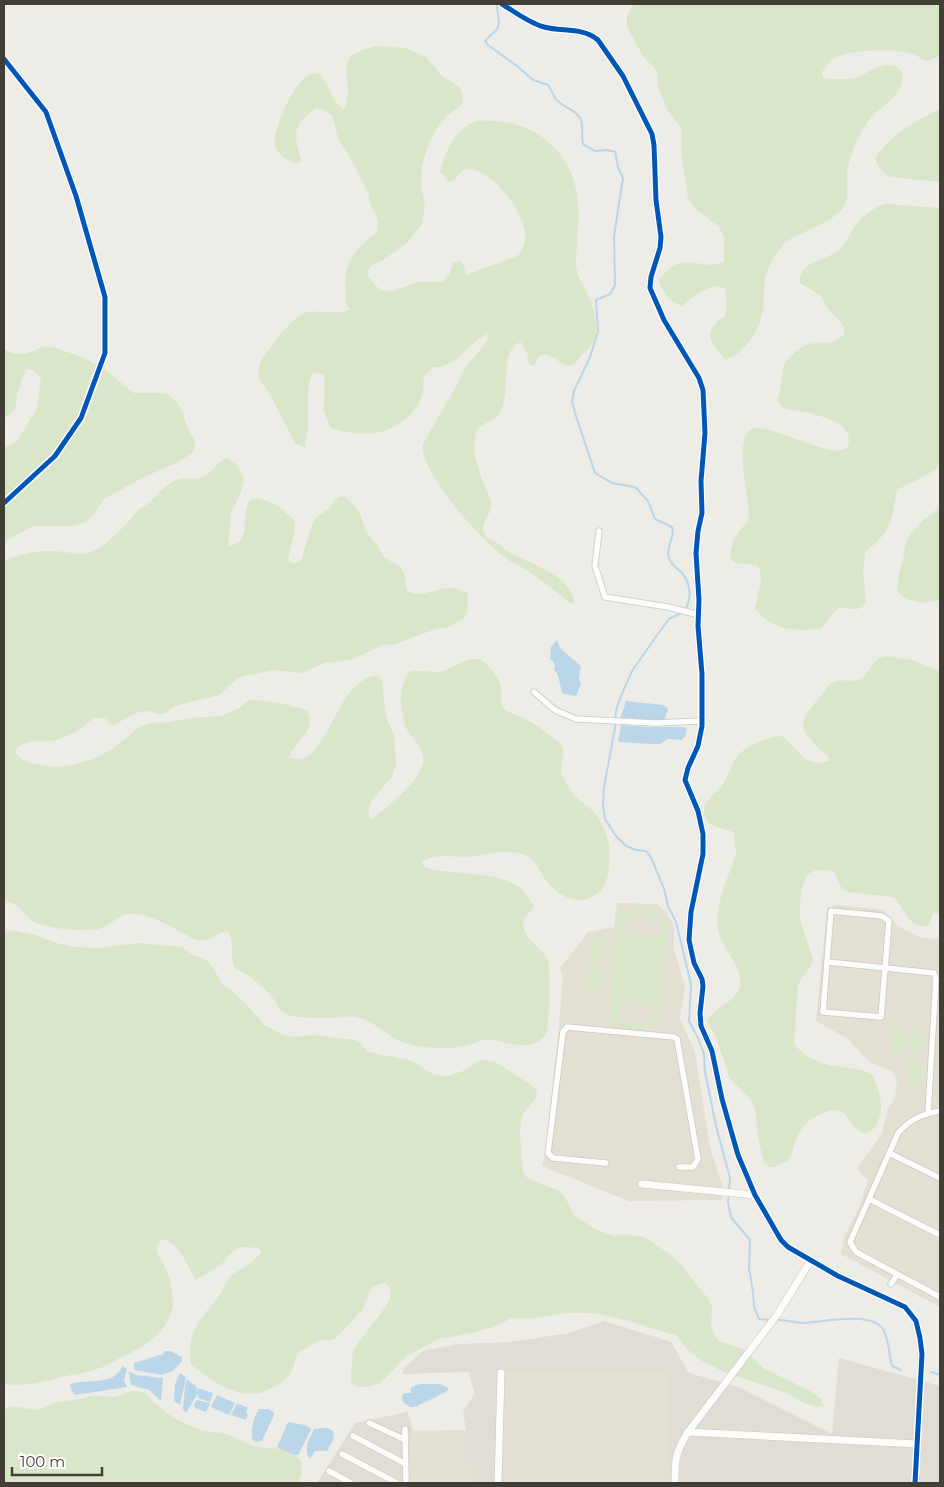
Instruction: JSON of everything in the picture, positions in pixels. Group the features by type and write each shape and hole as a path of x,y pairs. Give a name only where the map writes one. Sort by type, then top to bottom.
{"street":[{"path":"502,4 526,19 544,27 585,32 593,35 624,76 652,134 656,200 661,237 650,288 664,320 699,378 704,390 705,433 701,481 702,513 696,553 702,674 702,734 685,780 689,794 698,811 704,843 691,912 689,940 694,963 702,979 703,986 701,1026 712,1051 732,1136 755,1195 781,1240 788,1247 838,1276 905,1307 916,1321 922,1354 915,1483"},
{"path":"4,59 46,112 76,196 105,297 105,353 82,418 55,456 4,503"},
{"path":"600,531 596,566 605,597 668,607 698,615"},
{"path":"534,692 555,710 576,719 656,724 702,721"},
{"path":"832,911 882,916 887,919 889,925 881,1017 824,1012 828,962 832,911"},
{"path":"828,962 934,973 936,978 928,1113"},
{"path":"606,1164 553,1158 548,1153 563,1032 567,1027 674,1037 677,1039 698,1159 693,1167 679,1167"},
{"path":"940,1111 928,1113 906,1123 898,1133 850,1242 856,1252 940,1297"},
{"path":"889,1153 940,1178"},
{"path":"642,1184 755,1195"},
{"path":"869,1199 940,1235"},
{"path":"674,1483 677,1450 688,1432 777,1315 811,1260"},
{"path":"891,1284 897,1275"},
{"path":"498,1483 500,1373"},
{"path":"369,1423 406,1440"},
{"path":"405,1429 406,1483"},
{"path":"688,1432 917,1444"},
{"path":"353,1436 406,1464"},
{"path":"342,1454 397,1483"},
{"path":"329,1472 351,1483"}],"shaded area":[{"path":"617,903 657,904 666,912 674,926 674,950 685,987 680,1018 695,1053 710,1148 722,1184 722,1200 629,1201 542,1166 547,1141 559,1024 563,977 560,968 588,932 614,927"},
{"path":"836,905 884,910 898,926 921,938 940,939 940,1307 841,1254 844,1238 860,1205 868,1180 857,1169 882,1133 888,1108 895,1099 897,1079 891,1071 870,1062 848,1039 816,1021 827,908"},
{"path":"604,1321 671,1342 689,1373 738,1387 832,1434 839,1358 940,1386 940,1483 317,1483 355,1423 408,1412 413,1431 466,1430 463,1411 475,1394 468,1372 402,1374 404,1368 423,1351 459,1344 511,1342 569,1333"},
{"path":"505,1371 669,1373 667,1483 503,1483"},
{"path":"466,1430 465,1462 473,1463 475,1483 411,1483 410,1442 413,1431"}],"green space":[{"path":"634,4 940,4 940,56 925,60 905,52 885,50 862,51 835,58 829,62 822,72 823,78 849,79 882,66 892,65 901,71 902,84 895,96 867,123 855,144 847,173 847,199 843,208 828,221 793,238 780,249 767,272 764,286 763,310 759,325 745,346 726,360 715,347 710,337 713,327 726,315 726,290 715,286 703,290 682,306 667,296 660,284 659,279 668,269 677,264 693,262 709,265 724,261 724,237 719,227 698,211 688,199 682,158 681,128 667,110 658,87 658,75 655,69 643,56 627,27 627,15"},
{"path":"379,46 405,48 426,57 442,76 459,87 463,99 461,105 447,116 435,131 427,148 422,166 421,186 425,206 422,224 407,243 382,261 372,265 368,271 368,277 380,290 393,291 417,282 442,282 450,273 453,261 460,261 464,265 466,275 519,255 525,239 523,224 512,202 494,181 474,170 465,170 454,181 448,181 440,172 452,142 468,125 479,121 494,121 518,125 530,130 549,143 558,152 571,173 578,208 576,266 593,307 596,320 596,338 592,345 570,366 564,365 550,355 545,355 539,356 534,366 529,364 527,352 521,342 516,345 509,355 506,390 501,410 494,419 480,427 475,436 474,443 478,468 491,503 491,509 484,523 483,532 491,540 510,552 556,576 568,588 575,603 570,603 530,572 504,557 481,536 453,505 441,488 424,456 423,444 464,369 484,345 488,334 477,340 453,362 441,367 434,367 424,376 422,396 416,408 401,422 392,428 382,431 362,434 341,431 330,427 324,410 325,379 323,374 317,372 312,374 308,392 308,426 305,448 295,443 258,376 260,364 268,351 280,334 301,314 307,312 350,310 346,299 346,280 349,263 356,251 377,232 378,220 370,204 368,192 338,139 332,115 316,108 298,125 296,136 301,160 297,164 283,157 276,148 275,136 282,115 300,82 314,73 322,77 335,101 344,109 348,87 346,69 348,62 353,55"},
{"path":"940,109 940,182 890,177 885,174 875,159 887,143 922,118"},
{"path":"886,204 940,208 940,466 897,490 889,526 881,538 865,552 863,571 866,602 863,607 857,609 838,608 821,628 793,630 769,622 755,609 761,581 760,569 756,565 735,563 730,558 735,537 749,520 743,461 745,439 749,431 757,428 770,430 820,447 835,450 845,449 849,441 847,433 842,426 824,417 785,409 777,400 784,365 790,357 804,346 813,343 835,342 844,334 844,327 841,322 826,307 821,296 800,283 801,275 808,265 839,250 862,218 876,208"},
{"path":"42,346 56,348 82,357 104,369 134,393 167,394 177,402 183,413 186,425 195,442 195,448 192,453 177,463 144,477 104,499 94,514 84,523 72,526 33,526 4,542 4,448 18,440 37,408 41,378 34,371 26,369 17,394 14,411 4,418 4,349 9,352 23,354"},
{"path":"227,458 237,465 244,480 231,514 228,546 236,543 244,532 248,503 253,499 260,499 277,505 293,519 294,533 288,561 295,563 301,560 314,519 341,496 347,498 360,513 365,531 378,546 384,557 400,567 404,573 407,591 421,594 444,588 460,589 468,594 467,613 464,618 449,627 436,629 395,644 383,645 353,659 325,663 302,673 275,670 244,676 238,678 219,695 174,706 165,714 148,711 136,713 114,725 108,723 105,718 93,718 67,736 51,741 29,742 15,751 18,756 29,763 57,767 71,765 91,760 114,748 139,727 151,723 221,716 238,709 248,701 254,700 280,703 307,710 310,718 308,730 289,757 302,759 313,752 323,739 351,691 363,680 378,676 382,680 386,717 394,735 396,765 392,777 371,801 368,813 370,819 375,817 402,793 414,780 422,766 423,755 406,728 402,710 401,694 408,672 441,671 467,660 481,660 492,670 500,683 501,702 504,708 524,718 559,742 563,748 561,771 565,781 576,797 598,817 609,845 610,860 605,884 592,897 577,900 563,896 545,879 533,860 518,853 502,852 475,856 441,856 422,861 424,867 430,869 486,876 507,881 521,889 534,906 525,917 523,925 527,935 547,958 549,983 546,1033 536,1042 523,1045 487,1040 461,1047 429,1048 398,1041 362,1018 306,1018 288,1015 282,1011 271,996 252,978 235,968 228,932 206,940 194,939 155,919 130,914 126,914 109,924 93,930 56,928 38,924 14,904 4,900 4,561 40,551 82,554 92,552 110,540 138,510 168,485 179,479 203,477"},
{"path":"940,507 940,600 928,602 912,601 897,592 906,542 922,521"},
{"path":"885,656 912,660 940,672 940,913 933,913 929,925 917,925 912,922 893,897 848,892 842,889 834,872 826,870 814,871 806,877 802,889 800,914 813,959 798,985 794,1044 804,1054 816,1060 829,1065 862,1070 873,1075 880,1095 881,1107 875,1128 865,1134 856,1128 846,1115 840,1111 833,1110 815,1117 808,1121 800,1131 790,1159 775,1167 769,1167 764,1163 758,1139 756,1113 752,1101 730,1079 716,1037 707,1021 714,1012 733,998 739,989 740,981 739,973 723,943 718,928 719,908 723,889 737,851 734,845 734,833 712,825 706,818 704,809 708,801 723,784 737,756 744,749 760,741 782,736 807,760 820,763 829,761 828,756 805,733 803,727 805,715 830,684 862,678 874,662"},
{"path":"617,907 624,907 624,914 637,908 655,911 664,920 667,927 661,1011 653,1024 641,1030 628,1028 615,1020 614,1028 608,1028","holes":["643,914 651,916 656,921 660,927 661,935 623,932 629,919","617,1003 655,1006 656,1006 648,1020 635,1024 622,1018 618,1012"]},
{"path":"11,930 74,947 100,948 138,943 182,947 210,963 223,985 243,1001 265,1025 283,1035 295,1037 313,1035 355,1040 368,1052 413,1061 434,1075 448,1076 466,1070 481,1060 494,1061 536,1090 537,1096 522,1115 520,1133 523,1174 532,1181 556,1189 565,1197 574,1215 595,1229 614,1236 625,1234 645,1237 671,1255 685,1269 709,1300 712,1306 711,1325 719,1341 745,1350 763,1368 810,1391 821,1399 823,1405 817,1407 806,1404 789,1394 724,1372 702,1361 688,1350 677,1336 629,1321 586,1313 567,1313 531,1319 512,1318 490,1328 439,1339 407,1356 379,1384 367,1387 354,1386 351,1381 353,1350 390,1299 390,1287 385,1283 374,1286 363,1309 337,1337 332,1340 319,1340 297,1354 292,1371 282,1382 263,1392 240,1393 220,1385 191,1365 191,1342 197,1325 221,1293 228,1279 261,1253 259,1248 239,1247 222,1264 196,1280 178,1250 168,1241 162,1239 157,1247 157,1251 169,1277 173,1306 166,1325 152,1339 136,1350 94,1370 38,1383 23,1385 4,1384 4,932"},
{"path":"592,938 606,939 604,962 590,961"},
{"path":"589,967 603,968 601,991 587,990"},
{"path":"893,1028 907,1030 905,1053 891,1052"},
{"path":"912,1030 926,1031 923,1054 910,1053"},
{"path":"909,1059 923,1061 921,1084 907,1083"},
{"path":"131,1391 144,1392 170,1415 186,1424 202,1430 229,1435 254,1446 281,1449 292,1453 302,1464 298,1483 4,1483 4,1412 6,1409 11,1406 38,1410 54,1403 91,1396 116,1397"}],"water":[{"path":"557,640 560,648 581,666 579,678 581,684 576,696 562,693 558,675 554,669 555,666 550,659 551,647"},
{"path":"626,701 663,705 668,708 664,721 620,719"},
{"path":"621,725 684,727 687,729 682,740 668,739 660,744 618,742"},
{"path":"165,1351 170,1351 182,1357 182,1361 173,1371 162,1375 134,1370 134,1363 163,1354"},
{"path":"123,1366 127,1369 124,1380 127,1387 75,1395 71,1389 70,1384 111,1378"},
{"path":"129,1371 136,1375 163,1378 161,1401 149,1390 131,1385"},
{"path":"180,1373 186,1377 180,1405 174,1401 175,1384"},
{"path":"187,1379 196,1386 198,1393 186,1413 183,1409"},
{"path":"437,1384 449,1389 415,1407 410,1407 403,1402 402,1396 404,1393 411,1393 411,1388 414,1386"},
{"path":"198,1388 213,1393 210,1402 198,1398"},
{"path":"217,1395 235,1403 229,1415 211,1407"},
{"path":"197,1400 210,1403 206,1412 195,1408 194,1405"},
{"path":"237,1403 248,1408 246,1411 248,1415 245,1420 231,1415"},
{"path":"259,1409 268,1409 274,1412 274,1415 262,1441 256,1442 252,1439 252,1431"},
{"path":"288,1422 305,1425 311,1430 298,1455 277,1447"},
{"path":"322,1428 333,1431 334,1438 327,1451 315,1451 310,1459 307,1452 309,1441 314,1429"}],"waterway":[{"path":"497,4 499,25 485,41 488,45 533,80 548,85 556,99 581,119 583,144 595,151 607,150 615,152 618,167 623,178 614,236 615,285 610,294 596,300 598,332 590,357 574,391 572,401 595,473 612,483 635,487 648,501 655,519 672,527 673,534 668,554 671,563 682,573 689,586 689,601 685,610"},
{"path":"681,613 669,619 655,638 632,671 621,696 616,710 603,805 605,819 616,836 626,846 646,851 651,857 664,889 668,906 676,922 691,984 689,1021 704,1054 705,1072 716,1126 730,1178 728,1203 731,1217 750,1240 749,1268 754,1307 759,1319 770,1320"},
{"path":"777,1320 804,1323 846,1319 868,1320 883,1329 888,1342 892,1366 901,1370"},
{"path":"931,1372 940,1375"}],"cycle path":[{"path":"502,4 538,25 579,31 598,40 623,76 652,134 656,200 661,237 650,288 664,320 699,378 703,390 705,433 701,481 702,513 696,553 699,600 698,626 702,674 702,726 698,746 685,780 698,811 703,834 703,854 691,912 689,940 694,963 702,979 703,986 700,1013 701,1026 712,1051 722,1099 738,1155 755,1195 781,1240 788,1247 838,1276 905,1307 916,1321 922,1354 915,1483"},
{"path":"4,59 46,112 76,196 105,297 105,353 81,418 55,456 4,503"}]}
